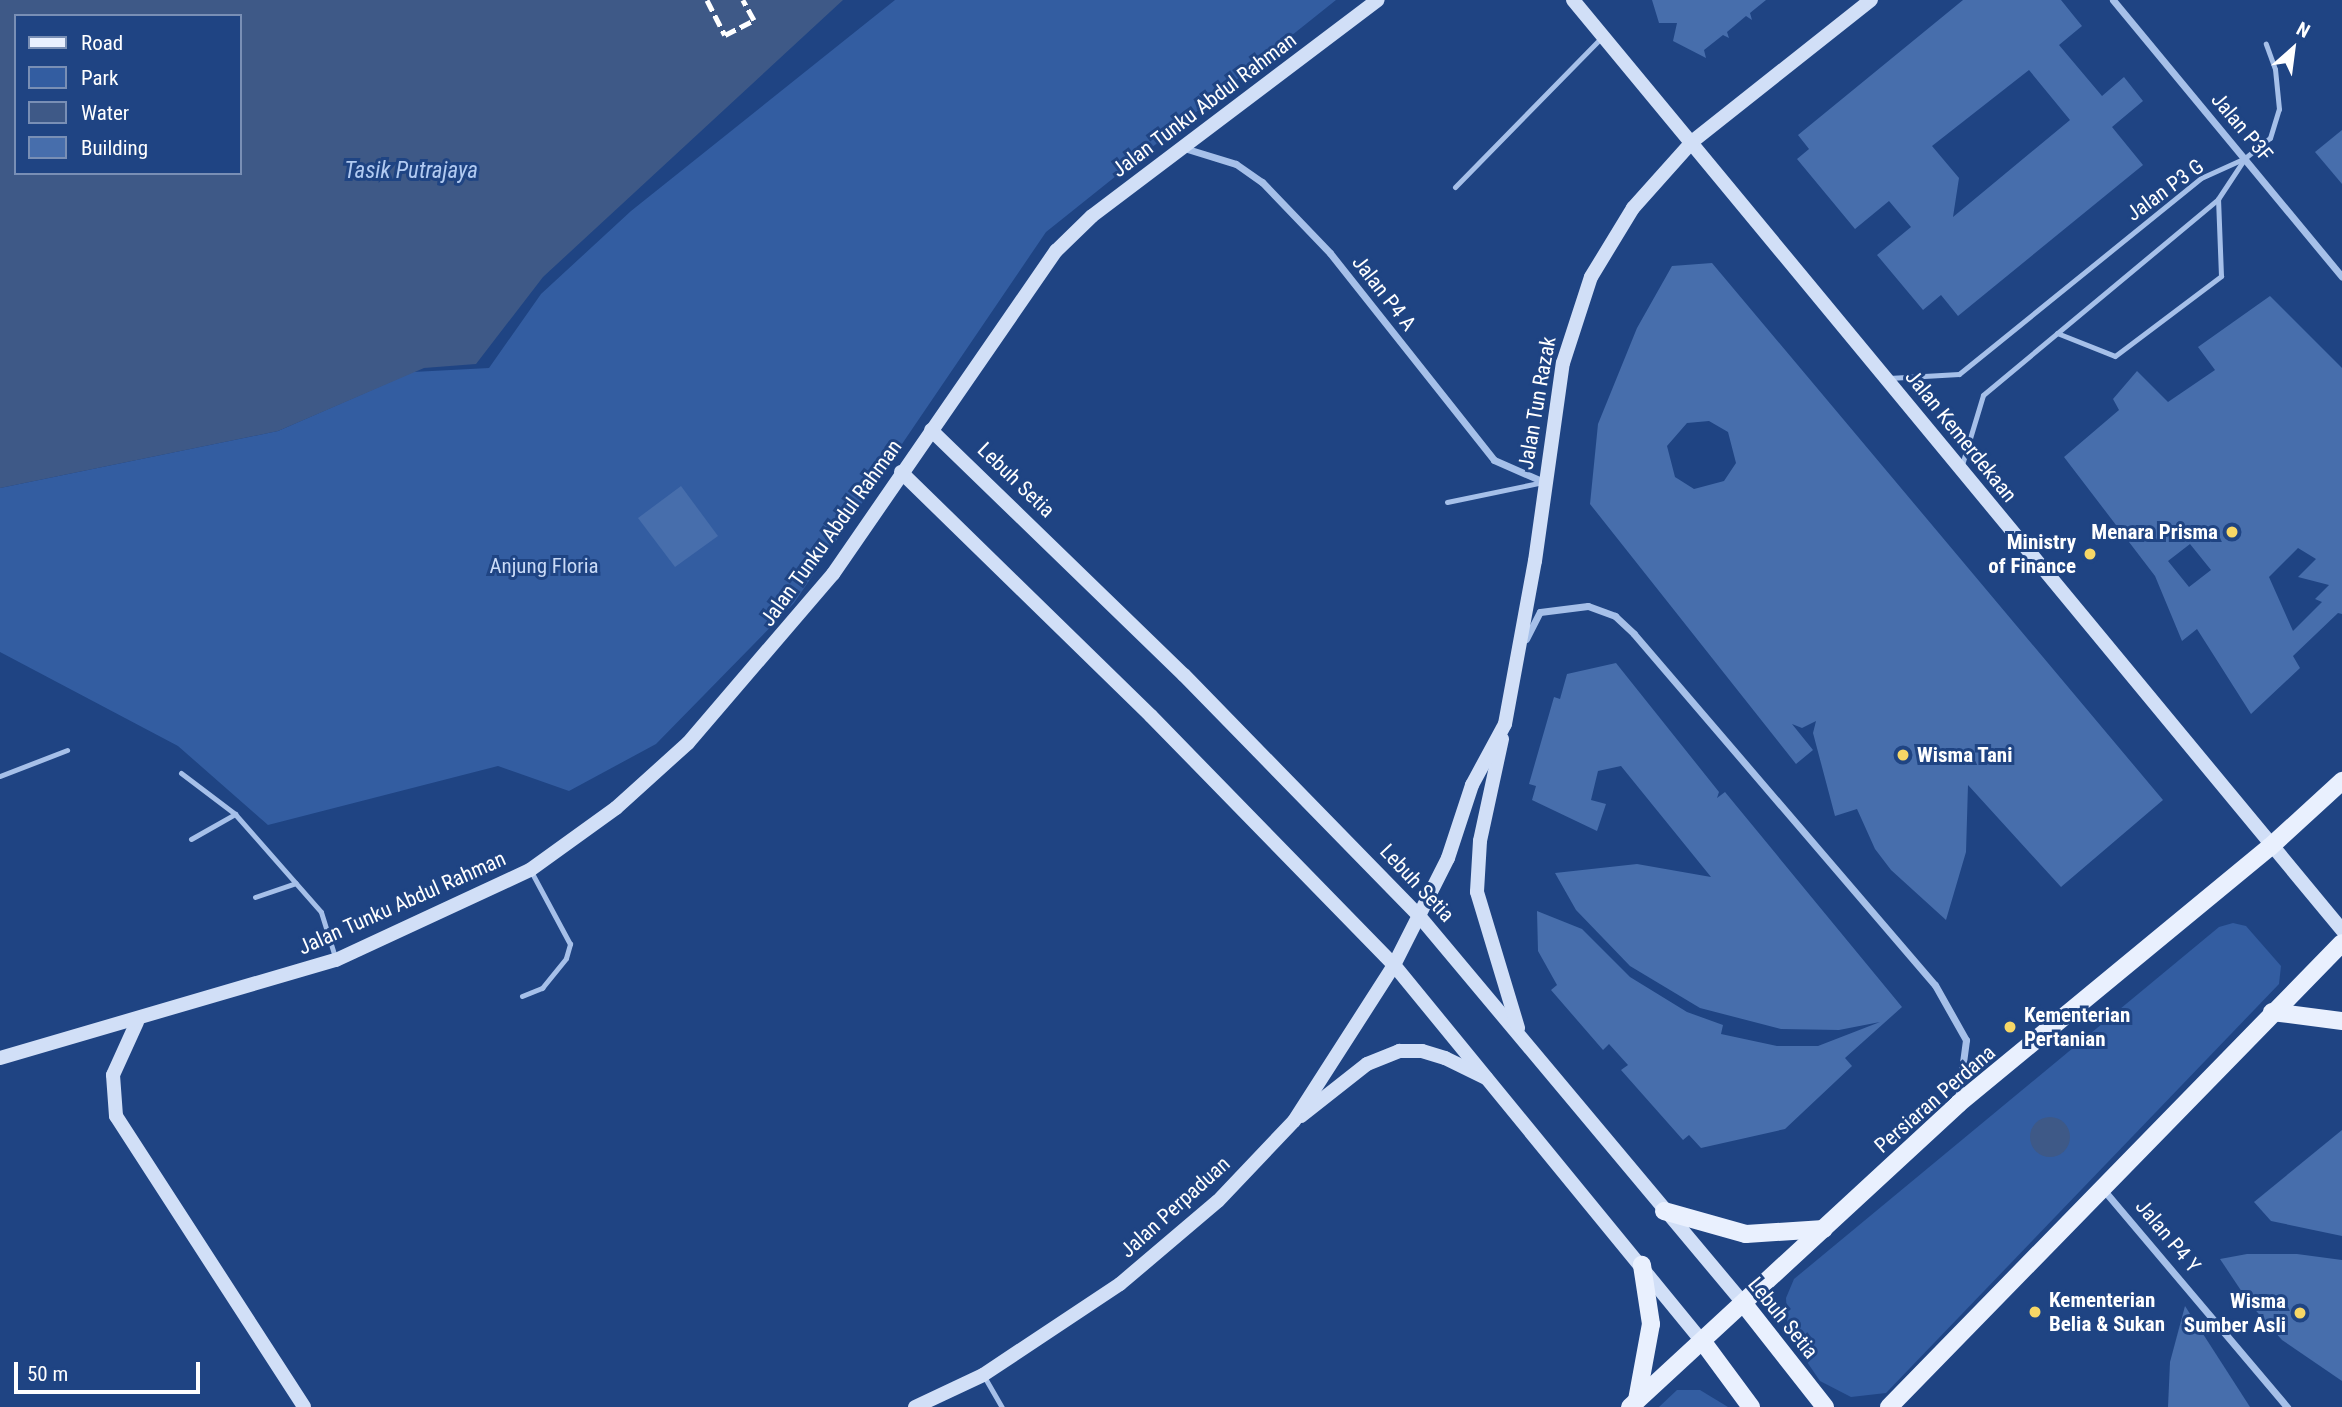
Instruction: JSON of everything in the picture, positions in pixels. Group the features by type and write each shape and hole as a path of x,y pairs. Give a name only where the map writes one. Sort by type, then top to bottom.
{"main road":[{"name":"Persiaran Perdana","path":"1634,1404 1958,1104 2270,847 2342,781"},
{"path":"1889,1407 2100,1186 2342,943"},
{"path":"2272,1012 2342,1021"},
{"path":"1664,1211 1746,1234 1824,1229"},
{"path":"1634,1404 1651,1324 1642,1265"},
{"name":"Lebuh Setia","path":"1744,1304 1825,1407"},
{"path":"1703,1342 1751,1407"}],"street":[{"name":"Jalan Tunku Abdul Rahman","path":"0,1058 137,1022 336,960 530,870 616,808 688,743 832,574 1056,251 1092,216 1378,0"},
{"name":"Jalan Kemerdekaan","path":"1573,0 1693,141 2270,847 2342,930"},
{"name":"Jalan Tun Razak","path":"1394,965 1448,858 1472,785 1504,724 1519,650 1563,363 1591,276 1633,208 1693,141 1871,0"},
{"name":"Jalan P3F","path":"2113,0 2342,278"},
{"name":"Jalan P4 A","path":"1180,148 1217,156 1262,182 1330,253 1494,460 1544,482"},
{"name":"Lebuh Setia","path":"931,430 1184,675 1420,916 1744,1304"},
{"path":"901,472 1151,716 1394,965 1703,1342"},
{"path":"1519,650 1541,612 1564,607 1588,606 1615,616 1634,634 1935,985 1966,1040 1958,1104"},
{"path":"1504,724 1479,841 1477,892 1521,1037"},
{"name":"Jalan Perpaduan","path":"915,1407 983,1375 1120,1284 1218,1201 1294,1121 1394,965"},
{"path":"137,1022 114,1075 116,1116 304,1407"},
{"path":"1294,1121 1367,1064 1399,1051 1446,1058 1490,1080"},
{"name":"Jalan P4 Y","path":"2100,1186 2287,1407"}],"lane":[{"path":"1455,187 1603,36"},
{"path":"2245,158 2275,130 2279,109 2275,69 2266,44"},
{"name":"Jalan P3 G","path":"1961,469 1983,395 2218,199 2245,158"},
{"name":"Jalan P3 G","path":"1886,378 1959,374 2201,178 2245,158"},
{"path":"2057,333 2115,355 2221,276 2218,199"},
{"path":"1447,502 1544,482"},
{"path":"0,776 67,750"},
{"path":"181,773 236,814 321,912 336,960"},
{"path":"191,839 236,814"},
{"path":"522,996 542,988 566,958 570,944 530,870"},
{"path":"255,897 296,883"},
{"path":"983,1375 1002,1407"}],"green space":[{"name":"Anjung Floria","path":"895,0 1336,0 1046,232 794,603 656,744 569,791 498,766 268,825 178,746 0,652 0,488 278,431 413,372 489,368 541,294 631,211"},
{"path":"2233,923 2246,926 2281,966 2279,984 1886,1393 1851,1397 1820,1381 1788,1334 1786,1298 1794,1279 2219,927"},
{"path":"1677,1390 1700,1390 1728,1407 1659,1407"}],"water":[{"name":"Tasik Putrajaya","path":"0,0 843,0 543,277 476,364 424,368 278,431 0,488"},
{"path":"2050,1117 2058,1118 2064,1123 2069,1129 2069,1145 2064,1151 2058,1156 2050,1157 2042,1156 2036,1151 2031,1145 2030,1137 2031,1129 2036,1123 2042,1118"}],"building":[{"path":"1652,0 1766,0 1750,13 1752,20 1746,16 1727,32 1729,38 1723,35 1704,50 1706,58 1673,41 1677,23 1659,23"},
{"path":"1963,0 2061,0 2082,26 2059,45 2102,96 2124,77 2143,101 2112,127 2143,165 1958,316 1941,295 1923,310 1877,255 1911,227 1889,201 1855,229 1797,159 1809,149 1798,135","holes":["2029,70 2070,120 1953,217 1959,178 1932,146"]},
{"path":"2342,130 2342,184 2315,152"},
{"path":"1712,263 2163,800 2061,887 1968,785 1966,852 1946,920 1891,870 1875,849 1857,809 1835,816 1813,733 1816,721 1802,728 1792,724 1813,750 1796,764 1590,504 1598,424 1637,328 1672,266","holes":["1709,421 1728,432 1736,463 1724,481 1694,489 1675,477 1667,446 1687,423"]},
{"name":"Menara Prisma","path":"2270,296 2342,368 2342,614 2338,613 2293,656 2300,668 2251,714 2197,629 2182,641 2155,576 2064,457 2119,410 2113,399 2137,371 2168,402 2215,370 2198,347","holes":["2190,544 2211,570 2189,587 2168,561","2298,548 2316,559 2298,577 2329,585 2315,599 2322,602 2293,631 2269,577"]},
{"path":"681,486 718,536 675,567 638,518"},
{"path":"1616,663 1719,792 1717,798 1725,792 1902,1007 1845,1058 1852,1066 1785,1129 1701,1148 1689,1135 1683,1140 1621,1070 1628,1065 1609,1044 1603,1050 1551,990 1557,985 1538,951 1537,911 1582,929 1630,977 1687,1012 1723,1025 1721,1034 1777,1046 1818,1046 1880,1022 1839,1030 1781,1029 1700,1008 1630,966 1576,910 1555,873 1637,864 1711,877 1621,766 1598,771 1591,800 1606,804 1597,831 1532,800 1536,786 1529,784 1554,697 1560,699 1567,674"},
{"path":"2342,1130 2342,1236 2271,1221 2254,1202"},
{"name":"Wisma Sumber Asli","path":"2247,1254 2297,1254 2342,1260 2342,1381 2282,1340 2250,1304 2220,1259"},
{"path":"2185,1306 2250,1407 2168,1407 2170,1362"}],"railway":[{"path":"707,0 725,35 754,20 743,0"}],"place":[{"name":"Menara Prisma","path":"2232,532"},
{"name":"Ministry of Finance","path":"2090,554"},
{"name":"Wisma Tani","path":"1903,755"},
{"name":"Kementerian Pertanian","path":"2010,1027"},
{"name":"Kementerian Belia & Sukan","path":"2035,1312"},
{"name":"Wisma Sumber Asli","path":"2300,1313"}]}
